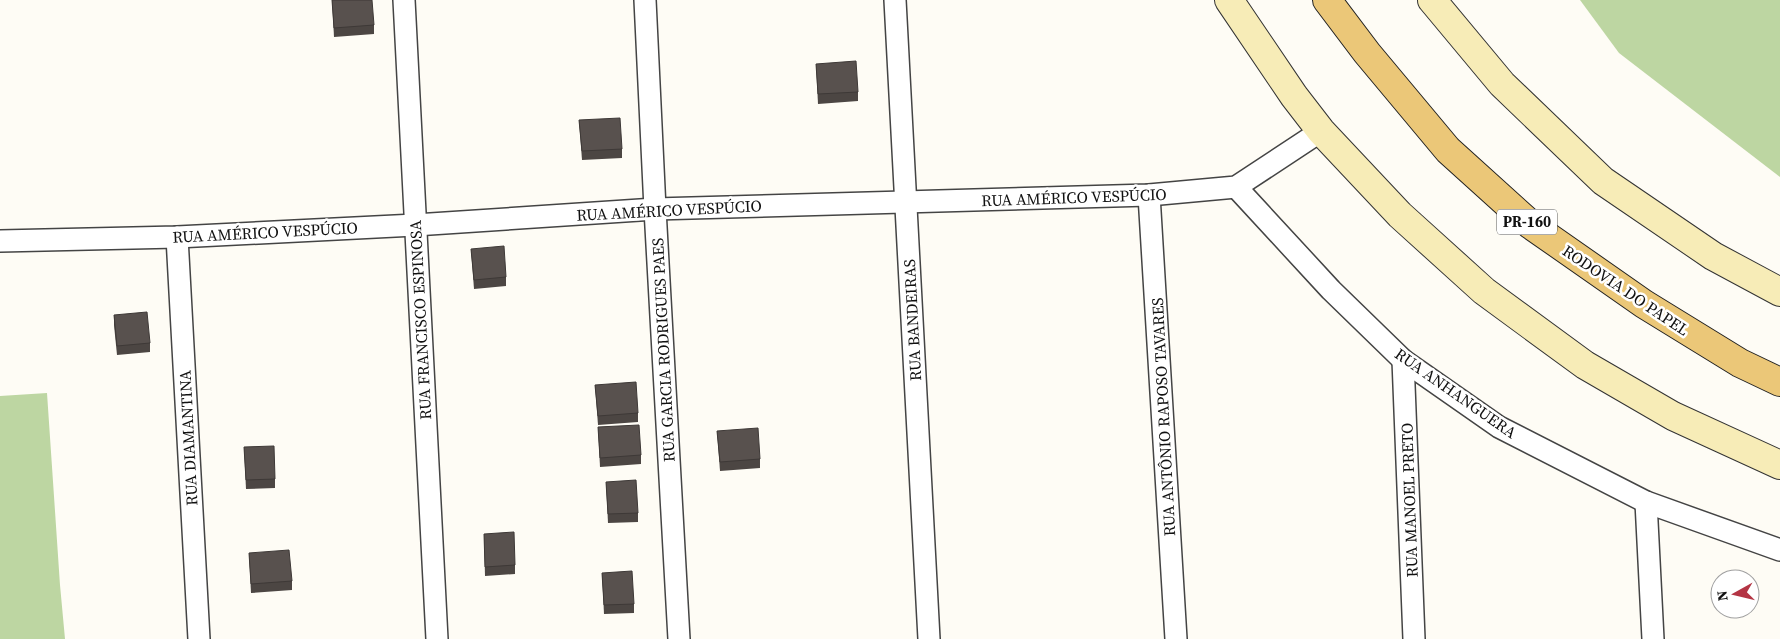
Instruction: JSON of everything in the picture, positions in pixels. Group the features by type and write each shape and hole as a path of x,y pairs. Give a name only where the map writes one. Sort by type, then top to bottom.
{"main road":[{"path":"1229,0 1294,96 1321,130 1400,215 1484,291 1586,365 1673,416 1780,464"},
{"name":"RODOVIA DO PAPEL","path":"1327,0 1367,54 1448,150 1531,226 1644,304 1740,363 1780,382"},
{"path":"1432,0 1502,84 1603,181 1713,256 1780,292"}],"street":[{"name":"RUA FRANCISCO ESPINOSA","path":"404,0 437,639"},
{"name":"RUA GARCIA RODRIGUES PAES","path":"646,0 655,209 679,639"},
{"name":"RUA BANDEIRAS","path":"895,0 930,639"},
{"name":"RUA AMÉRICO VESPÚCIO","path":"0,242 176,237 415,225 655,209 1149,196 1236,187 1321,130"},
{"name":"RUA ANHANGUERA","path":"1236,187 1331,290 1403,360 1499,427 1646,502 1780,550"},
{"name":"RUA ANTÔNIO RAPOSO TAVARES","path":"1149,196 1176,639"},
{"name":"RUA DIAMANTINA","path":"176,237 199,639"},
{"name":"RUA MANOEL PRETO","path":"1403,360 1414,639"},
{"path":"1646,502 1653,639"}],"green space":[{"path":"1580,0 1780,0 1780,177 1619,53"},
{"path":"47,393 65,639 0,639 0,396"}],"building":[{"path":"332,0 372,0 374,25 334,28"},
{"path":"856,61 858,92 818,94 816,64"},
{"path":"620,118 622,149 582,151 579,120"},
{"path":"504,246 506,277 474,280 471,249"},
{"path":"147,312 150,343 117,346 114,315"},
{"path":"636,382 638,413 598,416 595,385"},
{"path":"639,425 641,455 600,458 598,427"},
{"path":"758,428 760,459 720,462 717,431"},
{"path":"274,446 275,479 246,480 244,447"},
{"path":"636,480 638,513 608,514 606,482"},
{"path":"514,532 515,565 485,567 484,534"},
{"path":"289,550 292,581 251,584 249,553"},
{"path":"632,571 634,604 604,605 602,573"}]}
